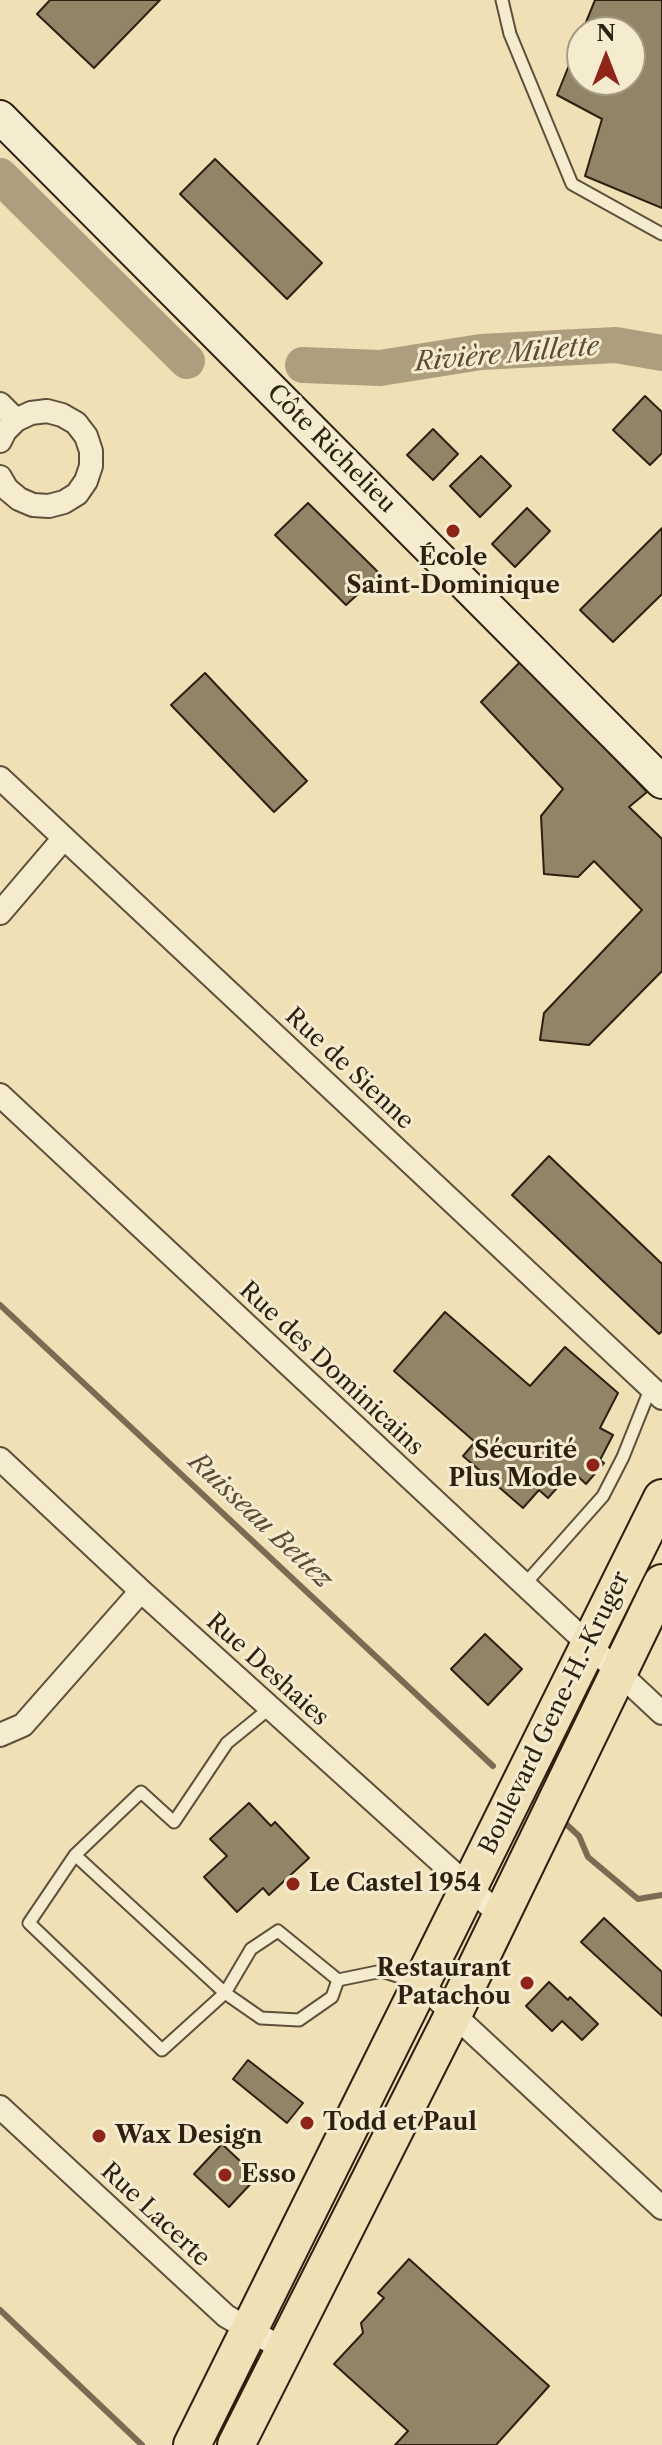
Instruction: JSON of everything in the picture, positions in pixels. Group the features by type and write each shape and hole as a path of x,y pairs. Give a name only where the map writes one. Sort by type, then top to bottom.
{"main road":[{"name":"Boulevard Gene-H.-Kruger","path":"192,2445 662,1498"},
{"name":"Boulevard Gene-H.-Kruger","path":"236,2445 454,2013 662,1583"}],"street":[{"name":"Côte Richelieu","path":"0,117 662,782"},
{"path":"0,404 16,420"},
{"path":"0,441 16,420 31,413 47,411 76,423 86,436 91,451 91,466 86,481 77,494 64,502 49,506 33,505 7,489 0,477"},
{"name":"Rue de Sienne","path":"0,778 656,1393"},
{"path":"0,913 64,838"},
{"name":"Rue des Dominicains","path":"0,1095 662,1713"},
{"name":"Rue Deshaies","path":"0,1459 141,1591 501,1916"},
{"path":"0,1735 23,1725 141,1591"},
{"path":"422,1985 662,2208"},
{"name":"Rue Lacerte","path":"0,2107 226,2316 283,2349"}],"lane":[{"path":"502,0 510,34 572,184 662,234"},
{"path":"524,1585 603,1496 656,1393"},
{"path":"270,1708 227,1743 174,1822 141,1792 75,1855 29,1923 162,2050 225,1993 251,1949 278,1931 338,1980"},
{"path":"75,1855 225,1993 261,2018 299,2020 332,1997 338,1980"},
{"path":"338,1980 382,1971 422,1985"}],"building":[{"path":"50,0 160,0 94,68 37,14"},
{"path":"595,0 662,0 662,208 585,176 602,119 557,95 566,73 566,96 646,96 646,16 588,16"},
{"path":"215,159 322,263 287,299 180,194"},
{"path":"645,396 662,412 662,453 650,465 613,430"},
{"path":"433,429 458,454 433,480 407,455"},
{"path":"481,456 511,486 480,517 450,486"},
{"path":"308,503 380,574 346,605 275,535"},
{"path":"527,508 550,531 515,567 492,544"},
{"path":"662,528 662,594 613,642 580,610"},
{"path":"522,660 647,792 629,807 662,839 662,971 589,1045 540,1040 544,1013 642,910 594,861 578,877 544,874 541,816 563,789 481,702"},
{"path":"205,673 307,781 274,812 171,705"},
{"path":"549,1156 662,1264 662,1331 659,1334 512,1195"},
{"path":"445,1312 530,1386 565,1347 618,1393 600,1428 613,1435 600,1460 604,1463 586,1484 572,1471 548,1498 539,1490 523,1508 463,1456 475,1442 394,1371"},
{"path":"485,1634 522,1669 488,1705 451,1669"},
{"path":"249,1803 271,1826 275,1822 309,1858 269,1895 263,1888 237,1912 204,1877 227,1856 210,1839"},
{"path":"604,1918 662,1972 662,2016 581,1942"},
{"path":"549,1982 598,2024 582,2040 562,2021 552,2031 526,2006"},
{"path":"248,2060 303,2103 287,2123 233,2079"},
{"name":"Esso","path":"222,2144 257,2177 229,2207 194,2174"},
{"path":"409,2259 549,2386 496,2445 395,2445 408,2431 334,2364 363,2333 361,2323 384,2298 378,2293"}],"waterway":[{"name":"Rivière Millette","path":"0,176 187,361"},
{"name":"Rivière Millette","path":"303,365 380,368 481,352 616,345 662,353"},
{"name":"Ruisseau Bettez","path":"0,1305 493,1766"},
{"name":"Ruisseau Bettez","path":"566,1824 579,1836 588,1857 638,1899 662,1895"},
{"path":"0,2310 142,2445"}],"place":[{"name":"École Saint-Dominique","path":"453,531"},
{"name":"Sécurité Plus Mode","path":"593,1465"},
{"name":"Le Castel 1954","path":"293,1884"},
{"name":"Restaurant Patachou","path":"527,1983"},
{"name":"Todd et Paul","path":"307,2123"},
{"name":"Wax Design","path":"99,2136"},
{"name":"Esso","path":"225,2175"}]}
